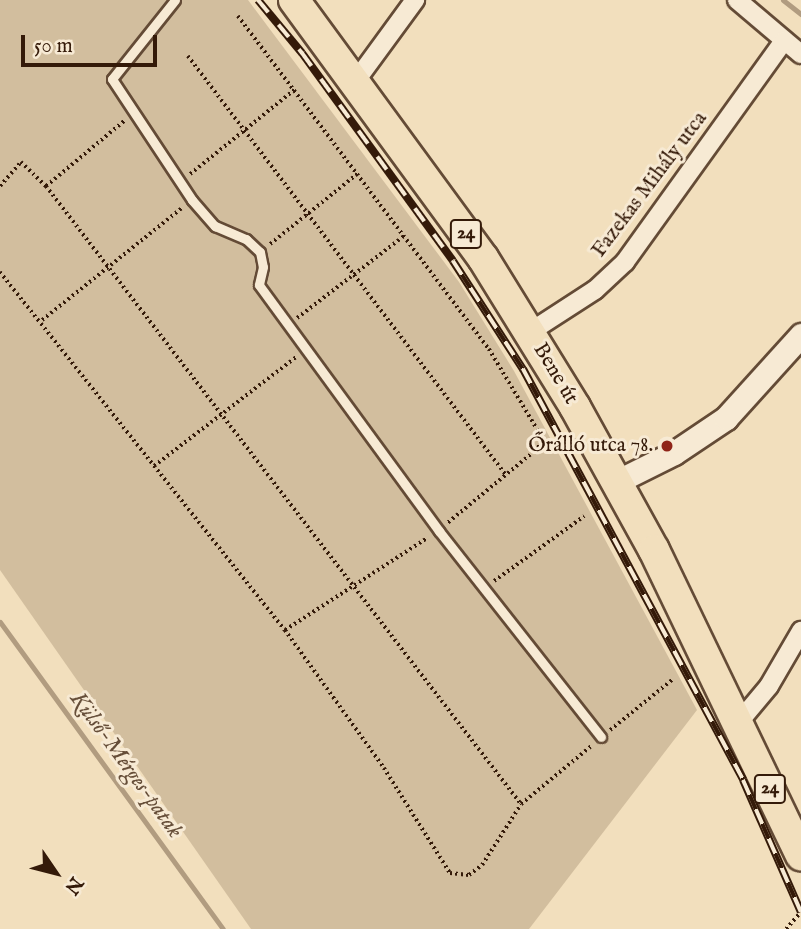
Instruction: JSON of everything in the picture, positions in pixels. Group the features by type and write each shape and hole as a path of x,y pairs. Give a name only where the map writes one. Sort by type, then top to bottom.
{"main road":[{"name":"Bene út","path":"294,0 483,258 623,478 801,855"}],"street":[{"path":"355,82 415,0"},
{"path":"737,0 801,54"},
{"name":"Fazekas Mihály utca","path":"530,332 595,290 625,262 784,40"},
{"path":"623,478 674,453 726,418 801,335"},
{"path":"739,722 769,686 801,631"}],"lane":[{"path":"175,0 112,79 192,200 215,226 246,239 260,252 263,267 259,285 439,531 601,737"}],"path":[{"path":"238,16 489,349 540,434 539,448 439,531 285,630"},
{"path":"188,56 506,475"},
{"path":"180,182 294,90"},
{"path":"46,186 134,113"},
{"path":"0,186 21,162 46,186 521,804 482,865 468,875 450,873 384,768 285,630 42,320 0,272"},
{"path":"260,252 357,174"},
{"path":"42,320 192,200"},
{"path":"288,325 404,236"},
{"path":"154,466 306,349"},
{"path":"484,588 584,516"},
{"path":"786,929 801,912"}],"shaded area":[{"path":"0,0 248,0 459,282 514,371 697,710 529,929 251,929 0,570"}],"waterway":[{"path":"783,0 801,14"},
{"name":"Külső-Mérges-patak","path":"0,622 223,929"}],"railway":[{"path":"258,0 302,53 453,261 523,369 743,780 801,912"}],"place":[{"name":"Őrálló utca 78.","path":"667,446"}]}
